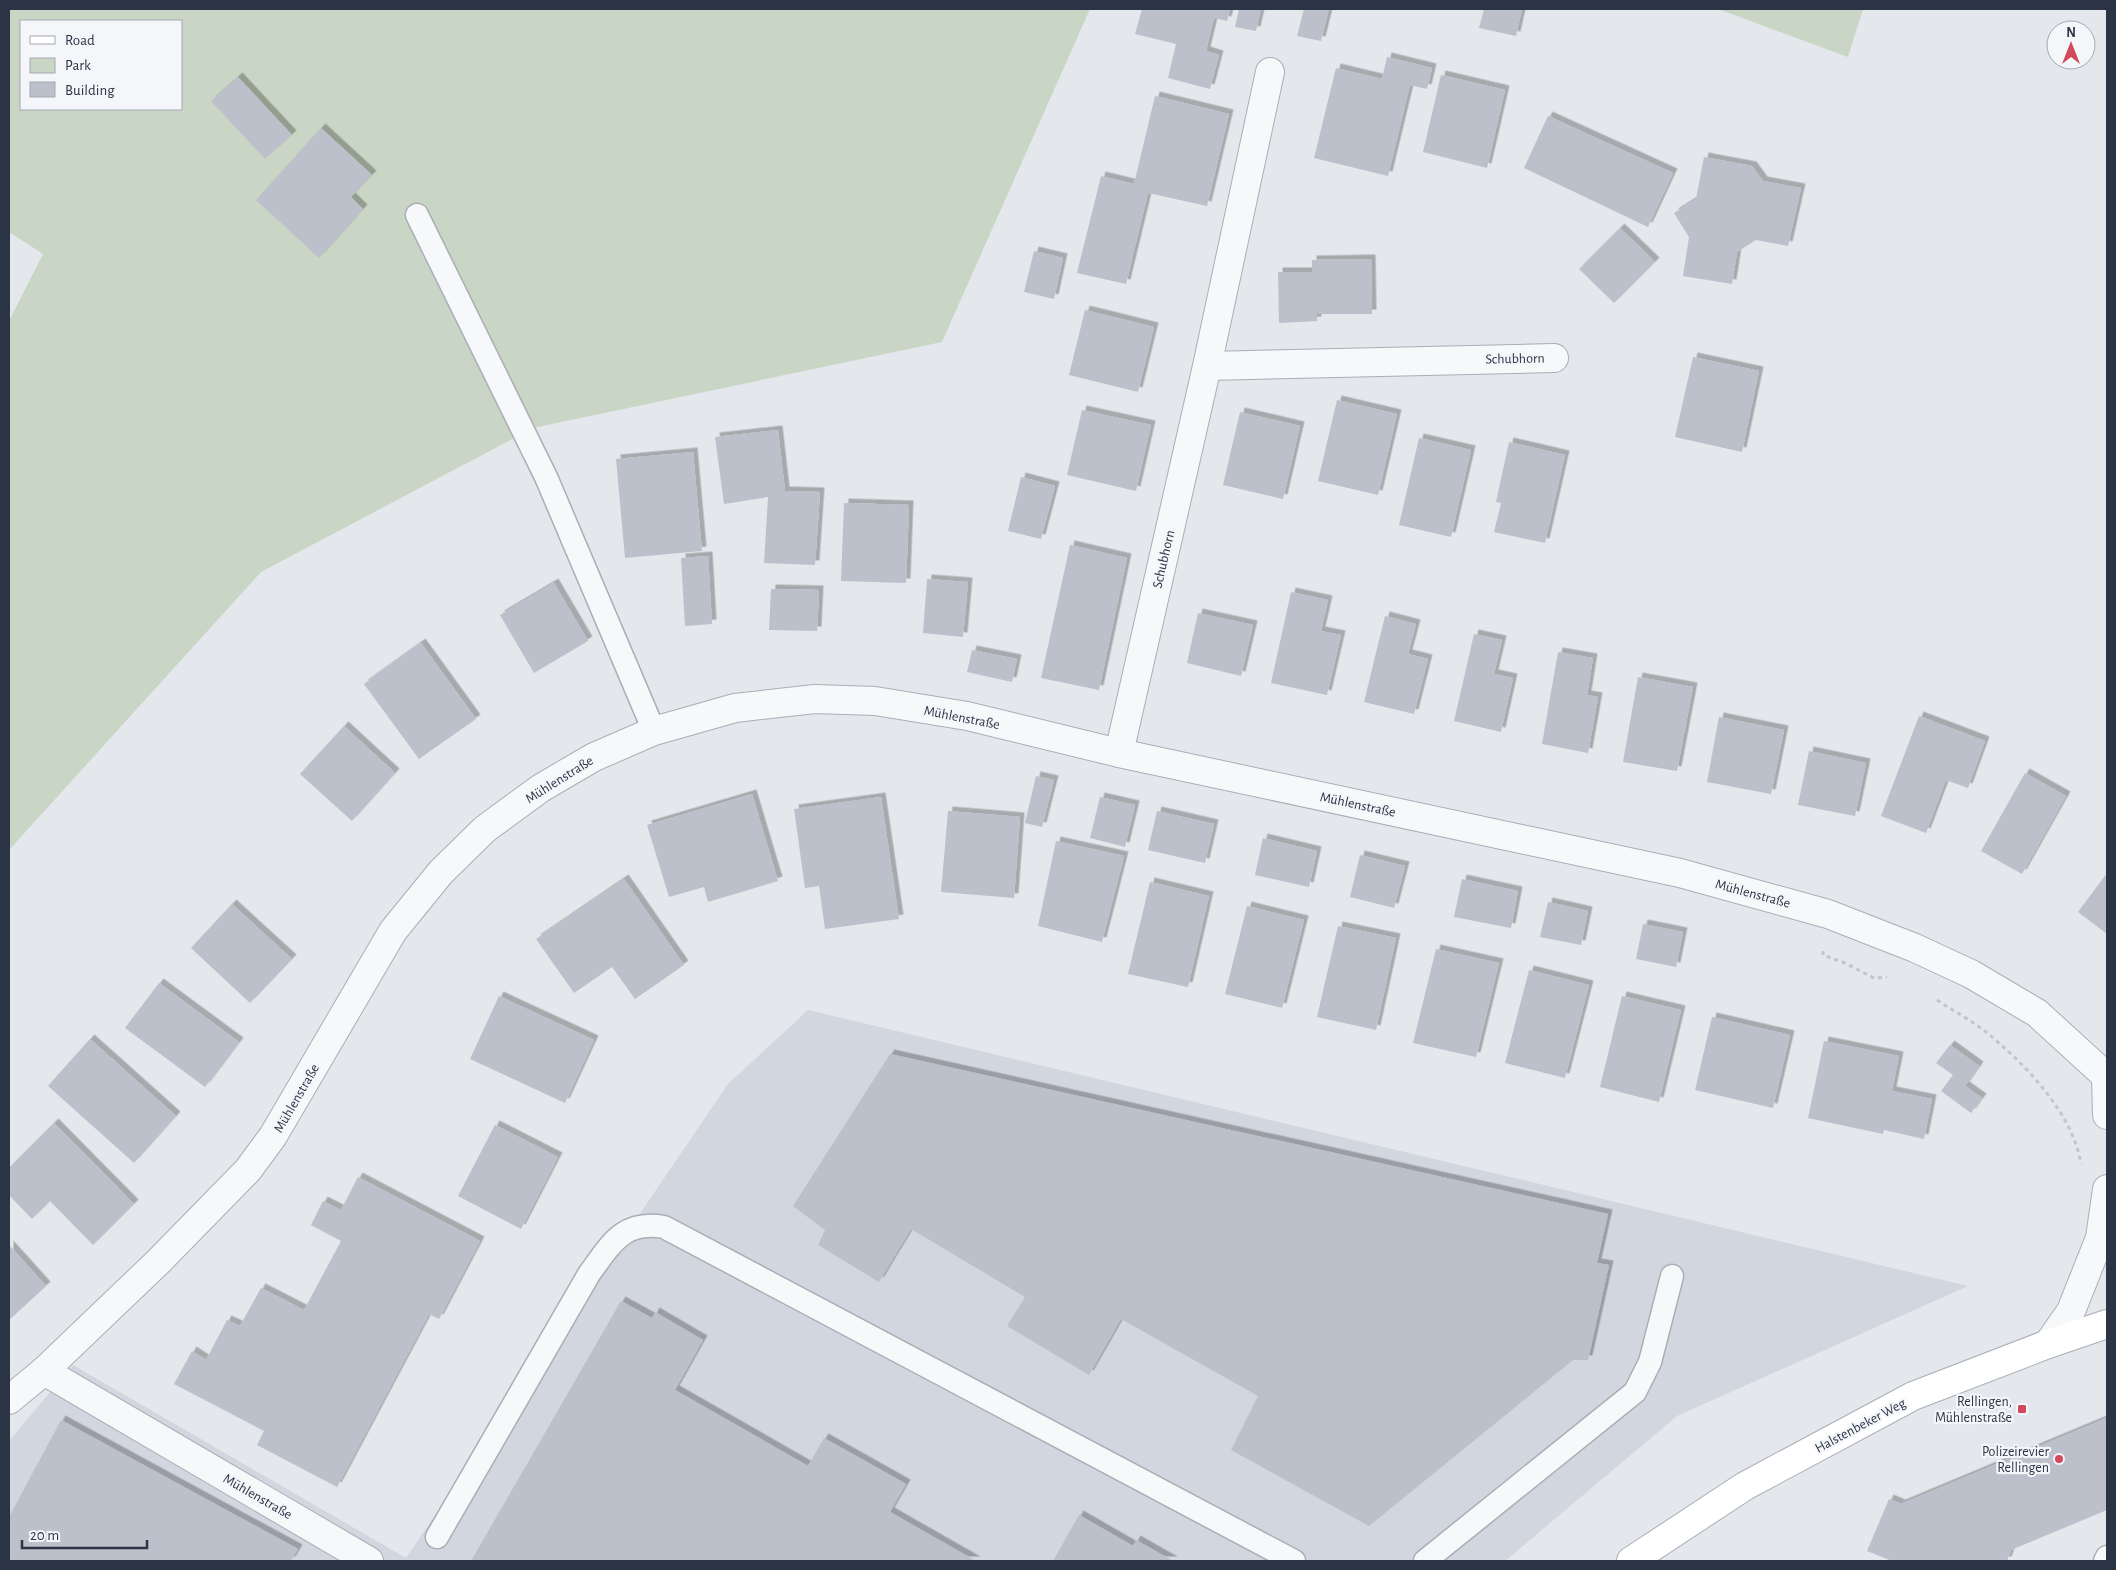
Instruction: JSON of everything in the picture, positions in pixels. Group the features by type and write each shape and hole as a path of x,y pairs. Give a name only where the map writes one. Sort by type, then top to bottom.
{"main road":[{"name":"Halstenbeker Weg","path":"1631,1561 1745,1486 1913,1396 2048,1344 2107,1324"}],"street":[{"name":"Schubhorn","path":"1119,752 1207,366 1270,72"},
{"name":"Schubhorn","path":"1207,366 1554,358"},
{"name":"Mühlenstraße","path":"9,1400 44,1371 164,1256 248,1170 273,1136 392,931 441,872 485,830 541,788 594,757 654,731 735,708 815,699 875,701 967,716 1119,752 1680,873 1828,914 1915,948 2003,992 2037,1013 2106,1076 2107,1115"},
{"path":"2048,1344 2071,1311 2100,1238 2107,1189"},
{"name":"Mühlenstraße","path":"44,1371 369,1561"}],"lane":[{"path":"417,215 546,477 654,731"},
{"path":"437,1537 589,1274 612,1242 630,1228 647,1224 664,1227 1294,1561"},
{"path":"1425,1561 1635,1392 1650,1362 1672,1276"},
{"path":"2106,1561 2107,1557"}],"path":[{"path":"1828,914 1823,955 1844,962 1874,978 1891,976"},
{"path":"1934,998 1984,1031 2032,1078 2072,1131 2078,1149 2081,1173"}],"shaded area":[{"path":"808,1010 1968,1286 1677,1416 1505,1561 9,1561 9,1441 73,1365 406,1558 728,1084"}],"green space":[{"path":"9,9 1090,9 942,342 533,428 261,572 9,850 9,321 43,254 9,232"},
{"path":"1718,9 1863,9 1848,57"}],"building":[{"path":"1142,9 1230,9 1227,21 1214,18 1206,51 1219,55 1210,89 1168,78 1176,44 1135,34"},
{"path":"1239,9 1261,9 1256,31 1235,27"},
{"path":"1304,9 1329,9 1321,41 1297,36"},
{"path":"1484,9 1522,9 1516,36 1479,28"},
{"path":"1387,57 1432,68 1427,89 1410,85 1388,176 1314,158 1336,68 1382,79"},
{"path":"1441,75 1505,90 1487,168 1423,152"},
{"path":"238,77 292,135 265,159 211,101"},
{"path":"1155,96 1229,114 1207,206 1148,193 1126,284 1077,273 1101,176 1134,184"},
{"path":"1548,116 1673,173 1648,227 1524,168"},
{"path":"321,128 372,175 351,197 363,209 319,258 256,200"},
{"path":"1704,157 1752,166 1763,181 1801,188 1788,246 1756,240 1737,252 1732,284 1683,276 1689,237 1674,213 1696,199"},
{"path":"1620,228 1655,262 1614,303 1579,269"},
{"path":"1034,251 1063,258 1054,299 1024,292"},
{"path":"1371,259 1372,314 1317,314 1317,321 1279,323 1278,272 1312,272 1312,260"},
{"path":"1085,310 1154,327 1138,392 1069,375"},
{"path":"1693,357 1759,371 1742,452 1675,437"},
{"path":"1337,400 1397,414 1378,495 1318,481"},
{"path":"1082,410 1151,425 1136,491 1067,475"},
{"path":"1240,412 1300,426 1283,499 1223,485"},
{"path":"778,430 785,491 820,492 815,565 764,563 768,497 724,504 715,437"},
{"path":"1419,438 1471,450 1451,537 1399,525"},
{"path":"1509,442 1565,455 1545,543 1494,532 1501,503 1496,502"},
{"path":"693,452 702,551 625,558 616,459"},
{"path":"1021,477 1055,486 1041,539 1008,531"},
{"path":"844,503 909,505 906,583 841,581"},
{"path":"1070,545 1127,558 1099,690 1041,678"},
{"path":"708,556 712,624 685,626 681,558"},
{"path":"927,579 968,582 963,637 923,633"},
{"path":"554,583 588,641 534,673 500,615"},
{"path":"771,589 819,590 817,631 769,630"},
{"path":"1291,592 1328,600 1321,631 1341,635 1327,695 1271,683"},
{"path":"1198,613 1253,625 1241,676 1187,663"},
{"path":"1385,616 1416,624 1408,654 1428,659 1414,714 1364,702"},
{"path":"1474,634 1502,640 1494,674 1513,678 1501,732 1454,721"},
{"path":"421,643 476,719 419,759 364,684"},
{"path":"972,650 1017,659 1012,682 967,672"},
{"path":"1558,652 1593,658 1587,695 1598,697 1588,753 1542,744"},
{"path":"1638,677 1693,687 1677,771 1623,762"},
{"path":"1919,716 1985,741 1968,788 1946,780 1926,833 1881,816"},
{"path":"1719,717 1784,730 1771,794 1707,782"},
{"path":"344,726 395,773 352,821 300,774"},
{"path":"1809,751 1866,763 1855,816 1798,805"},
{"path":"2025,773 2066,796 2022,874 1981,851"},
{"path":"1036,776 1054,780 1042,827 1025,823"},
{"path":"752,794 778,881 708,902 704,887 669,897 647,825"},
{"path":"881,797 899,919 825,929 819,886 805,888 794,809"},
{"path":"1100,797 1135,805 1125,847 1090,838"},
{"path":"948,811 1020,817 1014,898 941,892"},
{"path":"1157,811 1214,824 1205,863 1148,850"},
{"path":"1263,838 1317,851 1309,887 1255,875"},
{"path":"1056,841 1124,856 1102,942 1038,926"},
{"path":"1360,855 1405,866 1394,908 1350,897"},
{"path":"2107,873 2107,934 2078,912"},
{"path":"624,879 684,965 635,999 612,967 574,993 536,939"},
{"path":"1462,879 1518,891 1511,928 1454,917"},
{"path":"1150,882 1209,896 1188,987 1128,974"},
{"path":"1548,902 1588,911 1581,945 1540,937"},
{"path":"232,904 292,959 250,1003 191,948"},
{"path":"1247,906 1304,920 1282,1008 1225,994"},
{"path":"1643,924 1683,932 1676,967 1636,959"},
{"path":"1338,926 1396,938 1376,1030 1317,1017"},
{"path":"1436,949 1499,963 1476,1057 1413,1043"},
{"path":"1529,970 1589,985 1565,1078 1505,1063"},
{"path":"159,983 239,1042 205,1087 125,1028"},
{"path":"499,996 594,1040 565,1103 470,1059"},
{"path":"1622,996 1681,1010 1659,1102 1600,1087"},
{"path":"1712,1017 1790,1035 1773,1108 1695,1090"},
{"path":"90,1039 176,1116 134,1163 48,1086"},
{"path":"1824,1041 1899,1056 1892,1091 1932,1099 1924,1139 1884,1130 1883,1134 1808,1118"},
{"path":"1950,1045 1979,1066 1965,1086 1982,1098 1971,1113 1941,1091 1953,1075 1936,1063"},
{"path":"890,1054 1608,1214 1597,1263 1609,1265 1588,1360 1573,1360 1369,1526 1231,1450 1258,1396 1121,1319 1089,1375 1007,1326 1025,1297 911,1229 879,1282 818,1245 825,1230 793,1206"},
{"path":"54,1123 134,1204 93,1245 50,1201 32,1219 9,1195 9,1168"},
{"path":"495,1125 558,1157 521,1229 458,1196"},
{"path":"358,1177 480,1241 439,1319 429,1314 337,1487 257,1445 264,1431 174,1384 192,1351 206,1360 227,1320 240,1326 261,1288 304,1310 341,1241 311,1225 323,1201 341,1210"},
{"path":"9,1245 46,1286 9,1320"},
{"path":"621,1301 652,1318 655,1312 703,1340 675,1390 808,1466 824,1438 906,1484 890,1512 976,1561 471,1561"},
{"name":"Polizeirevier Rellingen","path":"2107,1418 2107,1510 2011,1550 2007,1561 1892,1561 1867,1551 1889,1499 1901,1504"},
{"path":"61,1420 298,1549 291,1561 9,1561 9,1517"},
{"path":"1079,1515 1133,1546 1136,1540 1173,1561 1053,1561"}],"place":[{"name":"Rellingen, Mühlenstraße","path":"2022,1409"},
{"name":"Polizeirevier Rellingen","path":"2059,1459"}]}
